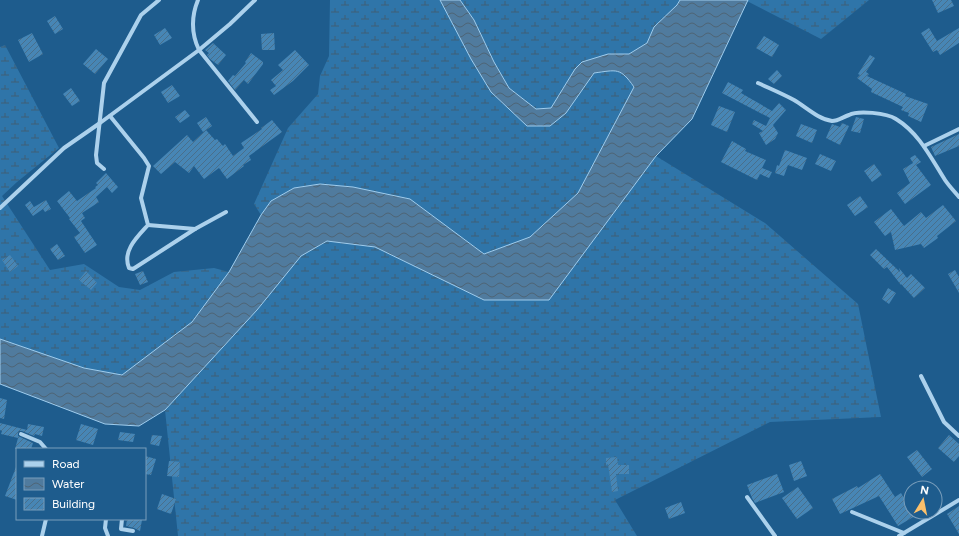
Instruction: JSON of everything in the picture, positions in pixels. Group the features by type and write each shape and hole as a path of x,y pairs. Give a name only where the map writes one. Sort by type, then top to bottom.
{"street":[{"path":"104,169 97,163 96,155 104,83 141,15 159,0"},
{"path":"198,0 193,18 194,39 199,50 257,122"},
{"path":"0,208 64,148 199,50 230,24 255,0"},
{"path":"758,83 794,100 818,116 832,121 842,119 850,114 859,113 890,116 905,125 924,146 946,182 959,197"},
{"path":"110,116 149,166 141,198 148,225"},
{"path":"924,146 959,129"},
{"path":"148,225 132,243 127,254 129,268 132,269 195,229 226,212"},
{"path":"148,225 195,229"},
{"path":"922,376 944,422 959,436"},
{"path":"21,434 40,442 45,448"},
{"path":"746,497 775,536"},
{"path":"899,536 959,500"},
{"path":"852,512 904,532"},
{"path":"42,536 46,520"},
{"path":"106,520 105,528 108,536"},
{"path":"122,520 121,529 133,531"}],"green space":[{"path":"330,0 440,0 471,59 491,92 527,126 550,126 566,113 594,73 617,71 625,76 634,87 578,193 530,237 484,254 410,199 353,187 320,184 294,188 271,201 261,215 254,204 288,128 318,94 320,76 329,56"},
{"path":"460,0 680,0 677,5 654,27 647,43 629,54 608,54 575,69 551,108 536,109 509,88 494,62 474,20"},
{"path":"869,0 821,39 747,1"},
{"path":"5,45 59,148 2,196 50,270 84,264 119,287 140,290 174,272 214,268 229,272 192,322 122,375 84,368 0,339 0,47"},
{"path":"656,156 765,223 858,304 881,417 770,422 615,500 637,536 178,536 165,410 257,310 301,256 327,241 375,247 484,300 549,300"}],"water":[{"path":"440,0 460,0 474,20 494,62 509,88 536,109 551,108 575,69 582,62 608,54 629,54 647,43 654,27 677,5 680,0 748,0 692,119 656,156 549,300 484,300 375,247 327,241 301,256 257,310 165,410 139,426 105,424 0,384 0,339 84,368 122,375 192,322 229,272 261,215 271,201 294,188 320,184 353,187 410,199 484,254 530,237 578,193 634,87 625,76 617,71 594,73 566,113 550,126 527,126 491,92 471,59"}],"building":[{"path":"932,0 951,0 954,6 938,13"},
{"path":"55,16 63,29 55,34 47,21"},
{"path":"165,28 172,38 160,45 154,35"},
{"path":"929,28 937,41 959,28 959,43 940,55 937,50 933,52 921,33"},
{"path":"32,33 43,54 29,62 18,40"},
{"path":"274,33 275,50 262,50 261,34"},
{"path":"764,36 779,45 772,57 756,48"},
{"path":"213,43 226,55 218,65 210,59 207,55 209,53 205,50"},
{"path":"96,49 108,59 95,74 83,64"},
{"path":"295,50 309,65 293,81 274,95 270,90 276,86 271,80 283,70 278,65"},
{"path":"251,53 263,62 263,64 248,84 244,80 235,90 228,81 233,75 235,76 246,63 245,62"},
{"path":"870,55 875,58 866,72 869,74 867,76 906,94 905,96 928,104 921,122 908,116 909,113 901,110 903,107 871,92 872,89 857,78"},
{"path":"777,70 782,76 774,84 768,79"},
{"path":"728,82 743,90 741,93 772,111 779,103 786,110 773,125 778,133 775,139 766,145 759,133 763,131 752,124 754,120 766,126 770,118 722,93"},
{"path":"172,85 180,96 168,103 161,92"},
{"path":"71,88 80,101 72,106 63,94"},
{"path":"719,106 735,112 727,132 711,125"},
{"path":"185,110 190,116 180,123 175,117"},
{"path":"206,117 212,126 203,132 197,123"},
{"path":"856,117 864,119 860,133 851,131"},
{"path":"272,120 282,132 249,156 251,160 227,179 219,168 204,179 194,166 189,173 175,162 161,174 153,166 187,135 193,142 206,130 223,146 225,144 233,156 244,148 241,143 262,129 261,128"},
{"path":"842,123 849,126 840,145 826,138 832,124 840,127"},
{"path":"801,124 817,130 812,143 796,136"},
{"path":"959,134 959,146 935,156 931,147"},
{"path":"732,141 746,149 745,151 766,160 762,168 772,172 769,178 760,174 757,180 721,162"},
{"path":"785,150 807,158 802,170 788,165 784,176 775,173 777,165 779,166"},
{"path":"820,154 836,161 831,171 815,164"},
{"path":"915,155 921,162 916,165 931,185 905,204 897,193 910,183 903,169 913,163 910,158"},
{"path":"874,164 882,175 872,182 864,171"},
{"path":"106,173 118,187 112,193 107,187 96,197 99,202 82,213 85,218 81,221 97,245 85,253 74,237 80,233 57,201 69,191 77,201 96,188 95,187 98,185 96,183"},
{"path":"860,196 868,207 855,216 847,205"},
{"path":"46,200 51,209 45,212 43,209 33,216 25,205 30,201 34,207"},
{"path":"943,205 956,221 937,236 938,238 924,248 921,244 895,250 891,232 885,236 874,222 891,209 904,226 921,212 926,218"},
{"path":"57,244 65,256 58,260 50,249"},
{"path":"876,249 900,272 899,268 907,278 911,274 925,288 914,298 901,285 887,267 884,269 870,255"},
{"path":"10,255 18,266 10,272 2,260"},
{"path":"955,270 959,277 959,293 948,274"},
{"path":"86,271 97,283 91,290 79,280"},
{"path":"143,271 148,282 140,285 135,274"},
{"path":"888,288 896,293 889,304 882,299"},
{"path":"0,398 7,400 4,419 0,418"},
{"path":"0,423 27,430 28,424 44,427 42,436 35,434 34,436 19,431 18,436 33,443 31,448 15,449 18,438 1,434 2,431 0,430"},
{"path":"81,424 98,429 93,445 76,440"},
{"path":"120,432 135,434 133,442 118,440"},
{"path":"152,435 162,436 159,446 150,444"},
{"path":"949,435 959,444 959,456 954,462 938,448"},
{"path":"917,450 932,469 922,477 907,457"},
{"path":"146,456 156,459 151,475 146,474"},
{"path":"617,457 618,465 629,465 629,474 616,474 618,491 612,492 608,464 606,465 606,458"},
{"path":"169,461 180,462 179,477 167,476"},
{"path":"801,461 807,476 794,481 789,465"},
{"path":"16,467 16,500 5,496"},
{"path":"777,474 784,492 755,503 747,485"},
{"path":"880,474 895,497 901,493 903,496 903,520 908,520 898,526 879,496 840,514 832,499 857,486 858,488"},
{"path":"798,487 813,508 797,519 782,498"},
{"path":"162,494 176,499 171,514 157,509"},
{"path":"681,502 685,513 669,519 665,508"},
{"path":"959,506 959,534 947,514"},
{"path":"127,520 142,520 140,531 126,526"}]}
